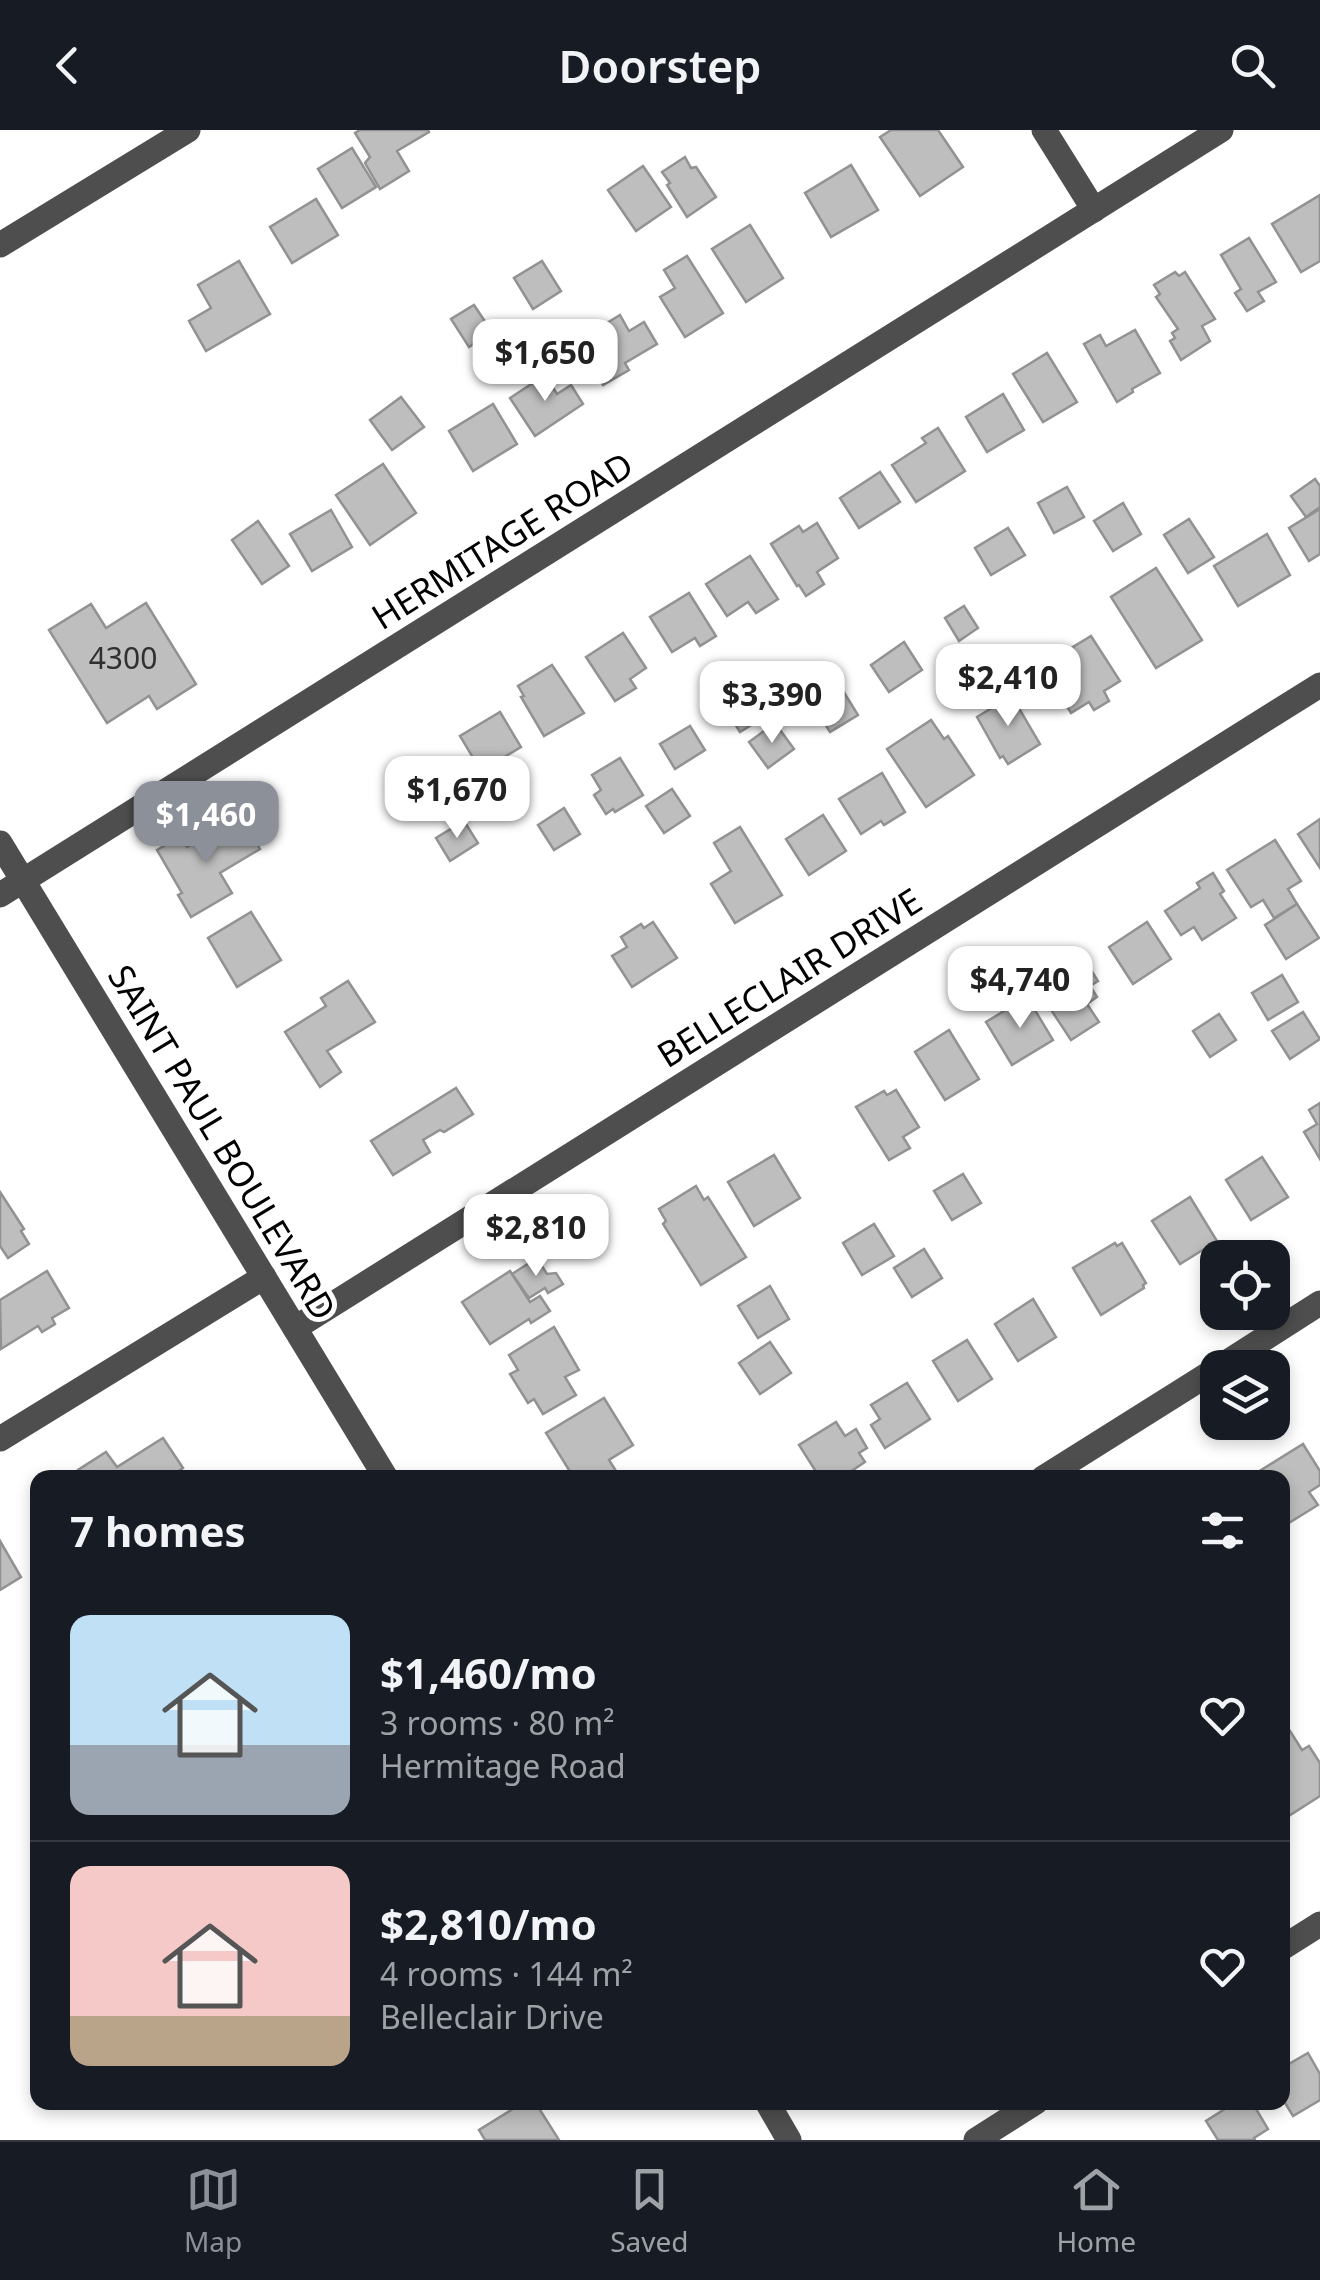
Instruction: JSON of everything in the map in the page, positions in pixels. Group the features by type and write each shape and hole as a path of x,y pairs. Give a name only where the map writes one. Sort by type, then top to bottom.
{"street":[{"path":"0,245 188,130"},
{"path":"1044,130 1094,210"},
{"name":"HERMITAGE ROAD","path":"0,896 1221,130"},
{"name":"BELLECLAIR DRIVE","path":"295,1328 1320,685"},
{"name":"SAINT PAUL BOULEVARD","path":"0,843 381,1470"},
{"path":"0,1439 264,1278"},
{"path":"1246,1350 1320,1303"},
{"path":"1056,1470 1200,1379"},
{"path":"1290,1943 1320,1924"},
{"path":"771,2110 788,2139"},
{"path":"976,2140 1023,2110"}],"building":[{"path":"891,130 938,130 963,167 920,196 880,137"},
{"path":"429,132 397,151 409,171 380,189 365,163 370,157 355,133"},
{"path":"352,148 376,187 342,208 318,169"},
{"path":"685,157 716,197 687,217 662,172"},
{"path":"851,165 878,210 831,237 805,193"},
{"path":"643,166 671,207 636,231 608,190"},
{"path":"1320,195 1320,261 1301,272 1272,224"},
{"path":"316,199 338,235 292,263 270,227"},
{"path":"750,225 783,278 746,302 712,249"},
{"path":"1249,238 1276,282 1258,292 1264,301 1247,311 1235,293 1241,289 1221,255"},
{"path":"687,256 723,313 685,337 660,297 675,288 664,270"},
{"path":"239,261 270,314 206,351 189,321 211,308 198,285"},
{"path":"542,261 561,291 533,309 514,278"},
{"path":"1175,272 1179,276 1185,272 1215,319 1202,326 1210,341 1181,360 1170,341 1178,329 1156,297 1160,294 1154,285"},
{"path":"474,305 492,332 469,347 451,319"},
{"path":"620,315 629,331 644,322 657,344 625,363 629,370 603,385 576,342"},
{"path":"1135,330 1160,373 1117,402 1084,344 1100,335 1106,346"},
{"path":"1047,353 1077,402 1043,422 1013,374"},
{"path":"545,375 557,394 571,385 583,404 535,436 510,398"},
{"path":"1003,394 1024,430 987,452 966,417"},
{"path":"401,397 424,427 392,450 370,420"},
{"path":"493,404 517,444 473,471 449,431"},
{"path":"938,428 965,471 916,502 892,465 926,443 922,438"},
{"path":"383,464 416,513 370,545 336,495"},
{"path":"880,472 900,502 859,528 840,498"},
{"path":"1315,479 1320,486 1320,507 1306,517 1291,496"},
{"path":"1067,487 1084,517 1054,533 1038,503"},
{"path":"1123,503 1141,534 1113,551 1094,521"},
{"path":"1320,509 1320,554 1309,561 1289,528"},
{"path":"331,510 352,547 312,571 290,534"},
{"path":"1189,519 1214,557 1188,573 1164,535"},
{"path":"258,521 289,566 262,584 232,540"},
{"path":"817,523 838,558 817,572 824,584 806,596 771,544 799,526 803,532"},
{"path":"1008,528 1025,555 991,575 975,548"},
{"path":"1267,534 1290,575 1238,606 1214,566"},
{"path":"750,556 778,599 756,613 748,602 727,616 706,584"},
{"path":"1156,568 1202,640 1156,668 1111,597"},
{"path":"689,593 716,636 700,646 695,638 672,652 650,617"},
{"path":"146,603 196,684 157,709 149,696 107,723 49,630 91,604 106,628"},
{"path":"964,606 978,628 959,641 945,618"},
{"path":"623,633 646,668 630,679 636,688 615,701 586,657"},
{"path":"1091,636 1120,681 1104,691 1109,701 1094,710 1089,702 1071,713 1042,666"},
{"path":"904,642 922,670 889,692 871,665"},
{"path":"552,665 584,713 544,736 518,686"},
{"path":"840,686 858,715 830,732 812,703"},
{"path":"752,687 769,714 740,732 723,705"},
{"path":"1006,693 1013,698 1040,744 1008,764 1003,756 1000,758 977,717 995,706 992,702"},
{"path":"500,712 521,747 481,771 460,736"},
{"path":"931,720 944,739 948,736 974,775 926,807 887,749"},
{"path":"775,723 794,749 768,768 749,742"},
{"path":"690,726 705,750 675,769 660,744"},
{"path":"620,758 643,795 606,814 594,795 601,790 592,775"},
{"path":"882,773 905,812 861,834 839,799"},
{"path":"672,789 690,816 664,833 646,806"},
{"path":"564,808 580,834 554,850 538,825"},
{"path":"823,815 846,851 809,875 786,839"},
{"path":"1320,819 1320,868 1298,834"},
{"path":"464,821 478,843 450,861 436,838"},
{"path":"245,823 260,849 220,873 232,893 191,917 157,850 180,837 187,847 224,829 227,834"},
{"path":"740,827 782,895 735,923 711,884 731,871 714,843"},
{"path":"1275,840 1301,881 1288,889 1297,904 1274,918 1263,900 1251,907 1227,870"},
{"path":"1213,873 1224,891 1220,894 1236,918 1202,940 1194,927 1181,935 1165,911 1200,888 1197,883"},
{"path":"1297,904 1319,938 1286,959 1265,925"},
{"path":"251,912 281,960 237,987 208,938"},
{"path":"653,922 677,958 632,987 612,956 627,947 621,937 641,924 644,928"},
{"path":"1147,922 1171,959 1133,984 1109,947"},
{"path":"1087,964 1098,981 1090,986 1097,997 1087,1004 1099,1022 1071,1040 1038,990"},
{"path":"1282,975 1298,1002 1268,1020 1252,993"},
{"path":"348,981 375,1022 327,1051 341,1072 320,1087 285,1032 326,1006 321,998"},
{"path":"1027,997 1053,1040 1012,1065 986,1022"},
{"path":"1303,1012 1320,1039 1290,1059 1272,1031"},
{"path":"1219,1014 1236,1040 1210,1057 1193,1031"},
{"path":"949,1030 979,1079 945,1100 915,1052"},
{"path":"456,1088 473,1114 423,1140 430,1152 393,1175 371,1141"},
{"path":"896,1090 919,1127 903,1137 910,1148 889,1160 856,1107 884,1091 887,1095"},
{"path":"1320,1103 1320,1159 1304,1132 1317,1124 1309,1110"},
{"path":"774,1155 800,1198 754,1226 728,1182"},
{"path":"1262,1157 1288,1197 1251,1220 1226,1180"},
{"path":"963,1174 981,1203 952,1220 934,1191"},
{"path":"696,1186 704,1200 708,1197 746,1257 701,1285 663,1224 666,1221 659,1209"},
{"path":"0,1192 29,1244 8,1258 0,1246"},
{"path":"1190,1197 1216,1240 1200,1240 1200,1252 1180,1264 1152,1221"},
{"path":"874,1224 894,1256 862,1275 843,1243"},
{"path":"1115,1243 1122,1243 1146,1283 1101,1315 1073,1268"},
{"path":"924,1249 942,1278 912,1297 894,1268"},
{"path":"537,1258 547,1274 556,1273 563,1284 548,1293 545,1288 529,1298 512,1274"},
{"path":"47,1271 69,1308 52,1318 55,1324 42,1332 38,1326 1,1349 0,1300"},
{"path":"510,1271 530,1302 540,1296 550,1311 531,1323 529,1319 490,1344 462,1302"},
{"path":"770,1286 789,1319 758,1338 738,1306"},
{"path":"1033,1299 1056,1337 1018,1361 995,1324"},
{"path":"554,1327 579,1370 565,1377 576,1395 543,1414 534,1399 528,1403 510,1374 518,1370 509,1355"},
{"path":"967,1340 992,1379 958,1401 933,1361"},
{"path":"770,1342 791,1373 760,1394 739,1363"},
{"path":"907,1383 930,1419 885,1448 871,1425 880,1419 871,1405"},
{"path":"604,1398 633,1445 609,1460 615,1470 569,1470 546,1433"},
{"path":"836,1422 845,1436 856,1429 867,1448 859,1453 865,1462 853,1470 815,1470 799,1445"},
{"path":"163,1438 183,1468 78,1470 106,1452 117,1467"},
{"path":"1303,1444 1320,1471 1320,1485 1309,1492 1318,1505 1290,1522 1290,1470 1261,1470"},
{"path":"0,1541 21,1577 0,1590"},
{"path":"1290,1731 1302,1750 1309,1746 1320,1763 1320,1796 1290,1815"},
{"path":"1308,2053 1320,2074 1320,2100 1293,2116 1289,2110 1290,2063"},
{"path":"511,2110 540,2110 559,2140 485,2140 479,2130"},
{"path":"1223,2110 1257,2110 1268,2129 1255,2140 1218,2140 1206,2121"}]}
